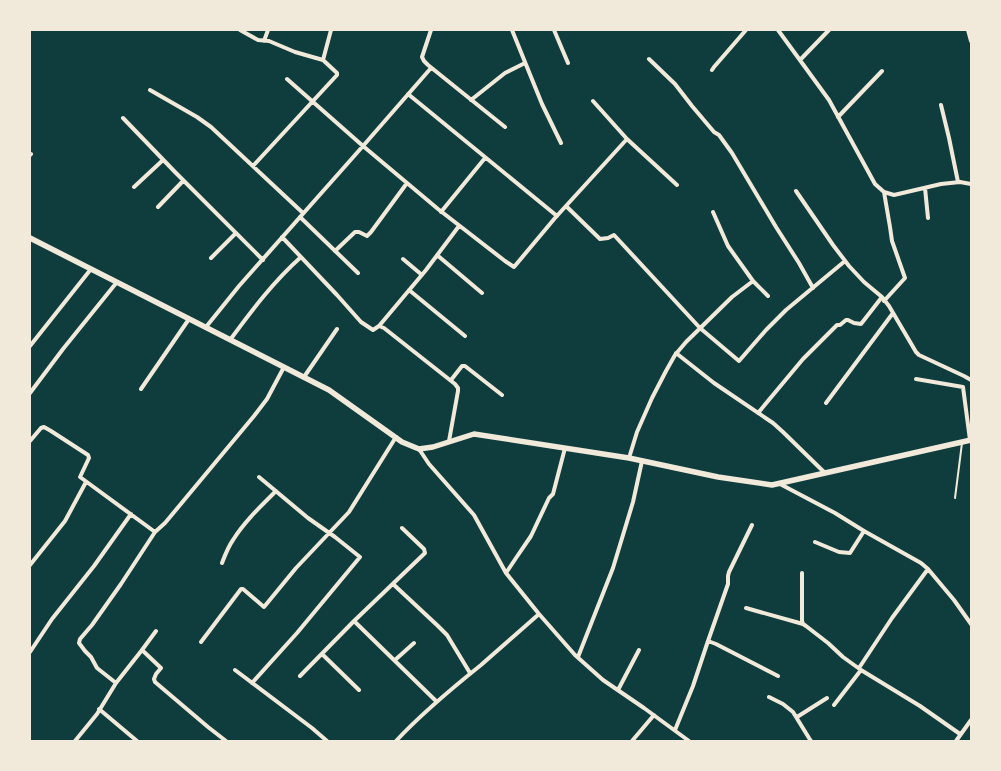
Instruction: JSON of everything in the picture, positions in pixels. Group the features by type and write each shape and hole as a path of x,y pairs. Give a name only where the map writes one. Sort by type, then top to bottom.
{"main road":[{"path":"30,238 329,390 402,442 419,449 433,447 474,434 628,458 718,477 772,485 971,440"}],"street":[{"path":"240,30 258,40 269,42 295,52 323,60 337,74 253,166"},
{"path":"264,41 268,30"},
{"path":"323,60 331,30"},
{"path":"431,30 422,57 424,61 505,127"},
{"path":"512,30 542,104 561,143"},
{"path":"554,30 568,63"},
{"path":"712,70 746,30"},
{"path":"778,30 829,100 875,184 884,192 894,195 941,184 958,182 971,184"},
{"path":"800,60 829,30"},
{"path":"968,30 971,41"},
{"path":"649,59 675,84 714,132 719,135 732,153 776,227 800,263 813,288"},
{"path":"471,100 505,73 525,63"},
{"path":"206,328 239,286 431,68"},
{"path":"838,117 882,71"},
{"path":"287,79 441,212 514,267 557,216 627,139"},
{"path":"150,90 198,117 211,128 253,166 358,273"},
{"path":"408,94 557,216"},
{"path":"593,101 627,139 677,185"},
{"path":"941,105 958,182"},
{"path":"123,118 263,260"},
{"path":"441,212 485,158"},
{"path":"134,187 163,160"},
{"path":"158,207 183,180"},
{"path":"335,251 354,232 359,232 367,236 407,183"},
{"path":"925,188 928,218"},
{"path":"796,191 845,260 864,282 883,299 916,352 919,355 971,380"},
{"path":"758,412 804,359 837,325 840,325 846,320 861,324 883,299 905,278 892,241 884,192"},
{"path":"566,206 600,239 608,238 614,235 700,328 739,361 786,310 845,260"},
{"path":"713,212 728,246 753,281 768,296"},
{"path":"282,238 361,322 373,330 422,275 459,226"},
{"path":"211,258 236,234"},
{"path":"438,255 482,294"},
{"path":"230,340 272,285 301,257"},
{"path":"403,259 422,275"},
{"path":"30,346 91,269"},
{"path":"628,458 637,432 652,398 676,353 732,297 753,281"},
{"path":"30,393 117,282"},
{"path":"409,290 465,336"},
{"path":"826,403 893,313"},
{"path":"140,389 189,319"},
{"path":"378,326 387,330 451,380 458,388 449,441"},
{"path":"304,377 337,329"},
{"path":"676,353 714,383 773,423 825,473"},
{"path":"451,380 462,366 466,366 502,396"},
{"path":"116,683 98,668 79,643 80,639 92,625 121,584 155,532 169,518 254,416 266,399 284,367"},
{"path":"916,379 964,387 971,440"},
{"path":"30,441 41,428 44,427 88,455 89,458 80,477 155,532"},
{"path":"201,642 241,589 243,588 264,607 296,568 349,512 396,438"},
{"path":"506,573 531,536 552,494 565,448"},
{"path":"419,449 429,464 474,515 506,573 539,614 578,658 603,680 689,741"},
{"path":"578,658 613,568 642,461"},
{"path":"252,683 360,557 280,496 259,477"},
{"path":"30,565 65,521 86,482"},
{"path":"780,484 835,513 921,563 928,569 954,600 971,624"},
{"path":"222,563 233,539 250,518 276,491"},
{"path":"30,652 52,619 94,566 131,514"},
{"path":"675,730 693,686 728,584 729,572 752,525"},
{"path":"300,676 354,621 425,553 424,549 402,528"},
{"path":"815,542 839,552 850,553 864,531"},
{"path":"834,705 860,669 892,618 928,569"},
{"path":"802,573 803,624"},
{"path":"393,584 447,636 470,673"},
{"path":"746,608 803,624 860,669 920,706 960,734"},
{"path":"396,741 436,702 539,614"},
{"path":"354,621 436,702"},
{"path":"75,741 100,709 116,683 156,631"},
{"path":"708,641 778,676"},
{"path":"395,660 414,643"},
{"path":"142,650 161,668 154,679 156,682 226,741"},
{"path":"618,690 639,650"},
{"path":"322,654 359,690"},
{"path":"235,670 327,741"},
{"path":"770,697 783,704 793,712 808,740"},
{"path":"797,717 827,698"},
{"path":"100,709 137,741"},
{"path":"632,741 654,715"},
{"path":"956,741 971,720"}],"lane":[{"path":"954,498 962,442"}]}
